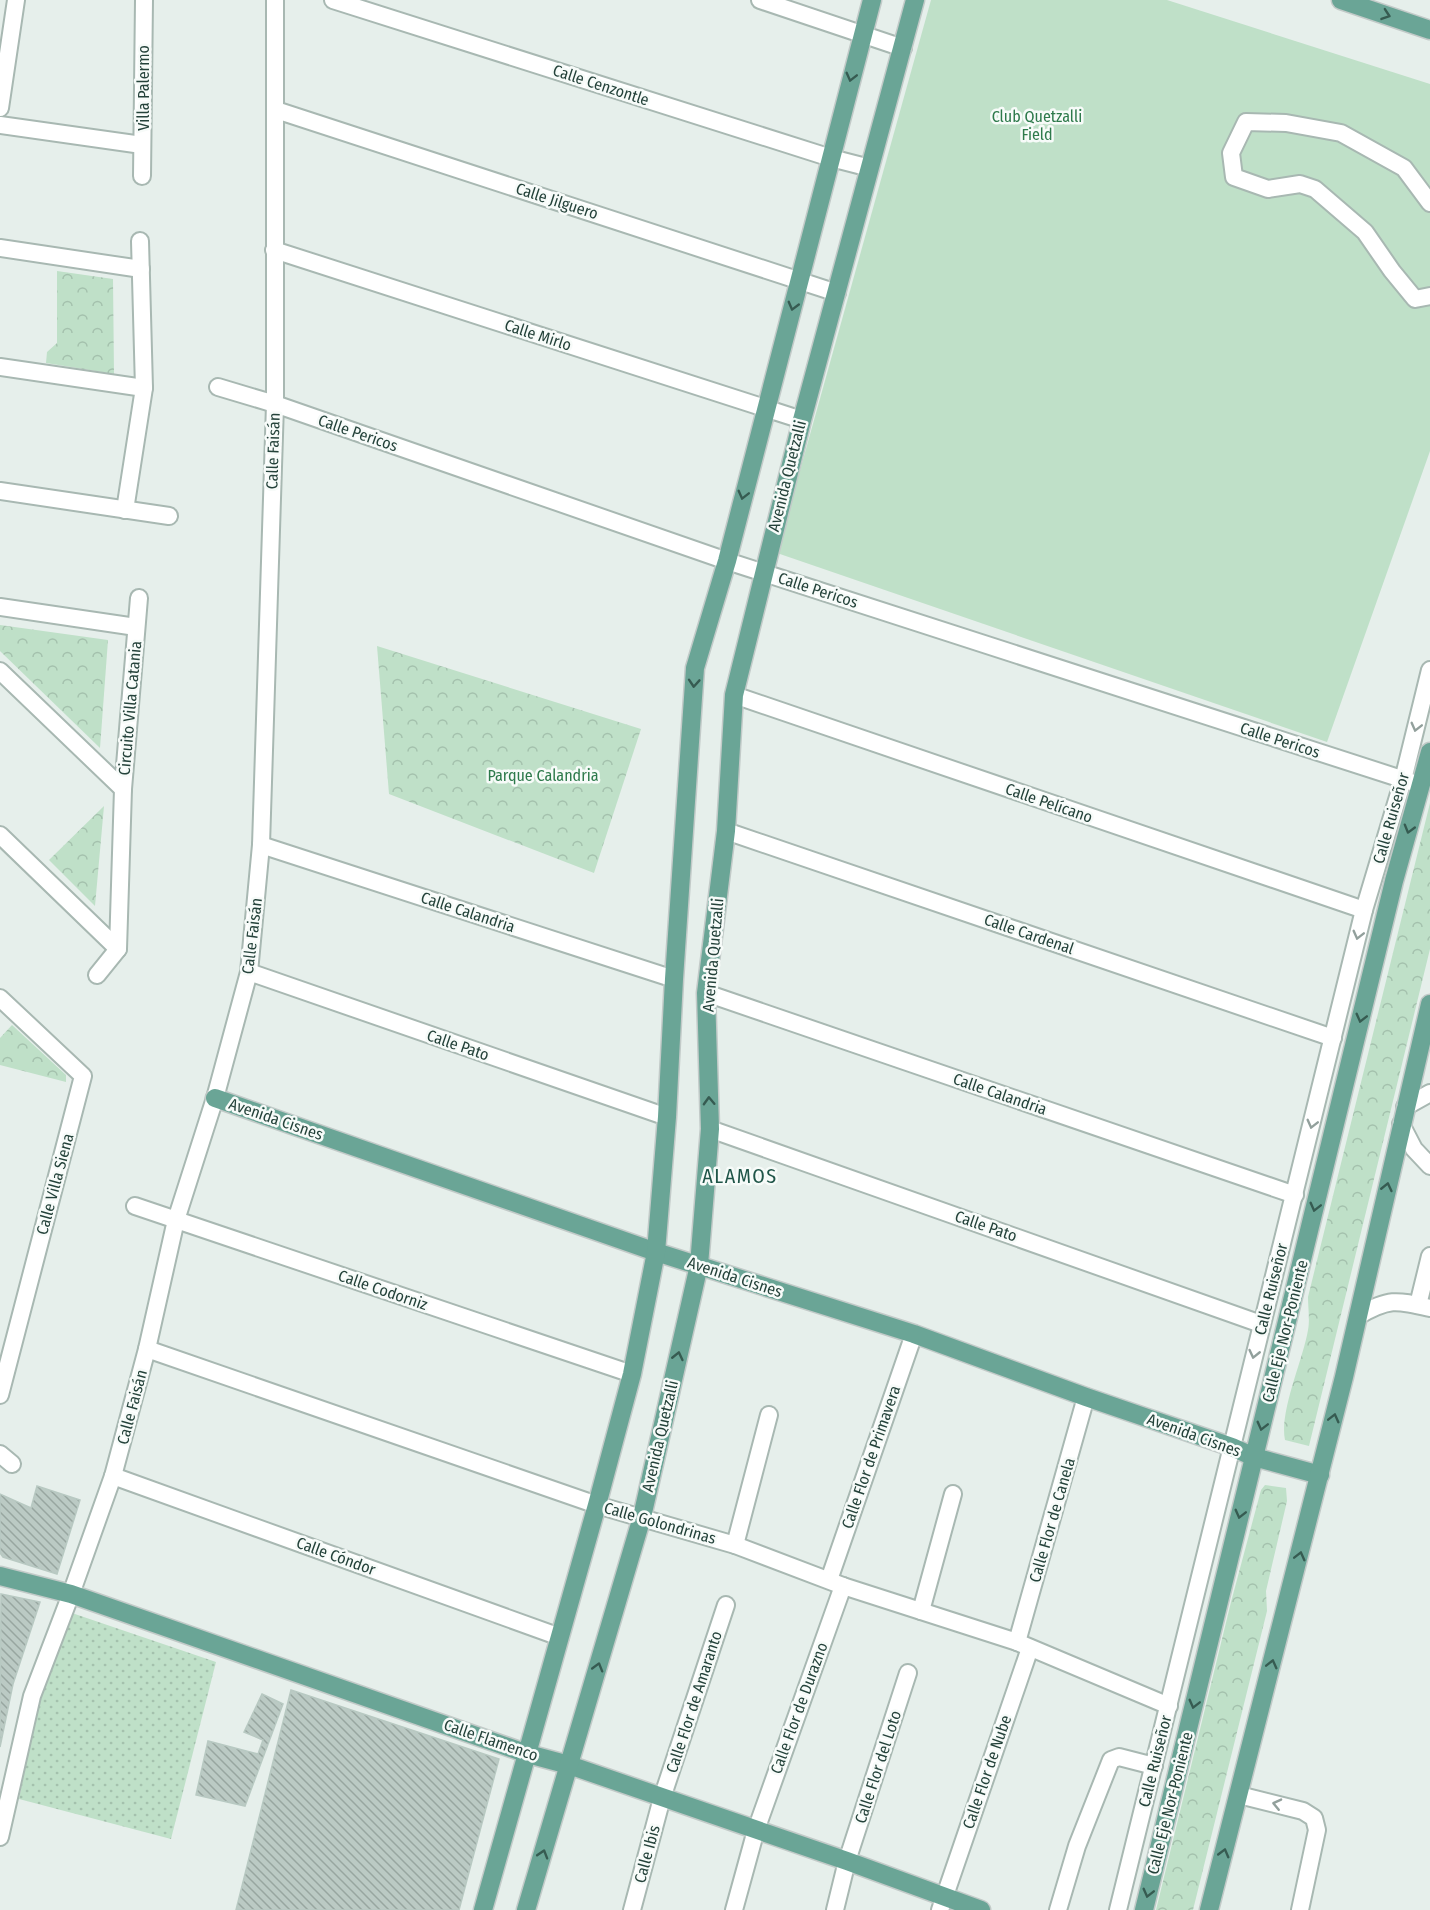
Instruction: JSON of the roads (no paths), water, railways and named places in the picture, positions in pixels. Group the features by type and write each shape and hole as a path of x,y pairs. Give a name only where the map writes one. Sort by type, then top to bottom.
{"main road":[{"path":"483,1910 632,1374 656,1252 667,1117 695,668 727,561 872,0"},
{"name":"Avenida Quetzalli","path":"526,1910 642,1517 699,1265 710,1129 706,993 726,831 734,695 802,420 915,0"},
{"path":"1341,0 1430,30"},
{"name":"Calle Eje Nor-Poniente","path":"1144,1910 1394,881 1430,752"},
{"path":"1209,1910 1320,1474 1430,1004"},
{"name":"Avenida Cisnes","path":"215,1098 656,1252 914,1334 1232,1447 1254,1457 1320,1474"},
{"name":"Calle Flamenco","path":"0,1576 71,1594 528,1754 569,1765 848,1861 942,1904 981,1910"}],"street":[{"path":"0,108 16,0"},
{"name":"Villa Palermo","path":"142,176 144,0"},
{"name":"Calle Faisán","path":"0,1838 32,1696 113,1476 147,1349 176,1220 215,1098 249,972 261,845 275,404 273,250 276,110 275,0"},
{"name":"Calle Cenzontle","path":"333,0 831,158 870,168"},
{"path":"760,0 903,48"},
{"name":"Calle Jilguero","path":"276,110 837,293"},
{"path":"1430,203 1404,168 1341,133 1286,123 1246,122 1231,153 1234,177 1268,189 1300,184 1315,189 1365,232 1392,272 1415,299 1430,296"},
{"path":"0,124 142,145"},
{"path":"125,510 144,388 140,241"},
{"path":"0,248 141,269"},
{"name":"Calle Mirlo","path":"273,250 802,420"},
{"path":"0,367 144,388"},
{"name":"Calle Pericos","path":"218,387 275,404 727,561 1421,785"},
{"path":"0,491 169,516"},
{"name":"Circuito Villa Catania","path":"118,949 123,789 139,598"},
{"name":"Circuito Villa Catania","path":"0,607 136,627"},
{"name":"Calle Ruiseñor","path":"1118,1910 1364,910 1403,780 1430,670"},
{"name":"Circuito Villa Catania","path":"0,671 123,789"},
{"name":"Calle Pelícano","path":"734,695 1364,910"},
{"name":"Calle Cardenal","path":"726,831 1333,1038"},
{"path":"0,836 118,949 97,975"},
{"name":"Calle Calandria","path":"261,845 674,979"},
{"name":"Calle Pato","path":"249,972 667,1117"},
{"name":"Calle Calandria","path":"706,993 1294,1195"},
{"name":"Calle Villa Siena","path":"0,1395 83,1076 2,1005"},
{"path":"1430,1093 1403,1116 1414,1149 1430,1166"},
{"name":"Calle Pato","path":"710,1129 1261,1324"},
{"name":"Calle Codorniz","path":"135,1206 632,1374"},
{"path":"1358,1316 1387,1302 1398,1301 1424,1307 1430,1256"},
{"name":"Calle Flor de Primavera","path":"836,1583 914,1334"},
{"name":"Calle Golondrinas","path":"147,1349 597,1505 735,1545 836,1583 1024,1645 1169,1706"},
{"name":"Calle Flor de Canela","path":"1024,1645 1086,1397"},
{"path":"735,1545 769,1415"},
{"name":"Calle Cóndor","path":"113,1476 560,1637"},
{"path":"921,1611 953,1494"},
{"name":"Calle Flor de Durazno","path":"734,1910 756,1830 836,1583"},
{"name":"Calle Flor de Amaranto","path":"662,1798 726,1605"},
{"name":"Calle Flor de Nube","path":"942,1904 1024,1645"},
{"name":"Calle Flor del Loto","path":"835,1910 848,1861 909,1673"},
{"path":"1058,1910 1077,1846 1111,1760 1119,1757 1154,1766"},
{"path":"1239,1795 1303,1811 1314,1818 1317,1830 1300,1910"},
{"name":"Calle Ibis","path":"632,1910 662,1798"}],"district":[{"name":"ALAMOS","path":"740,1176"}],"park label":[{"name":"Club Quetzalli Field","path":"1037,125"},
{"name":"Parque Calandria","path":"543,775"}]}
